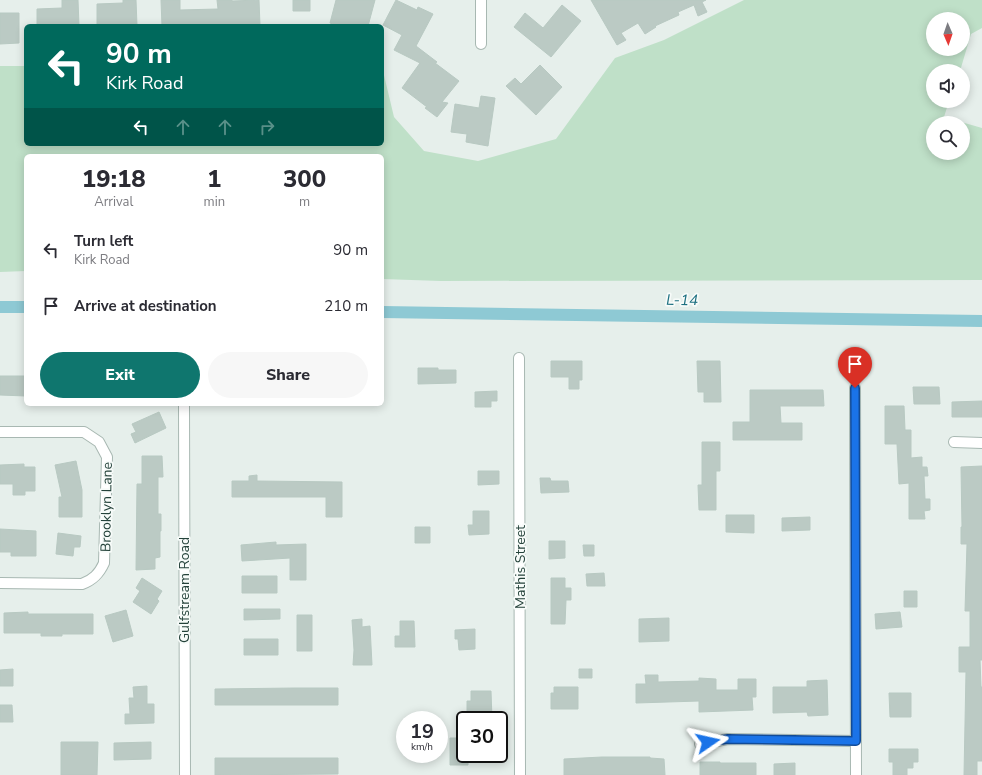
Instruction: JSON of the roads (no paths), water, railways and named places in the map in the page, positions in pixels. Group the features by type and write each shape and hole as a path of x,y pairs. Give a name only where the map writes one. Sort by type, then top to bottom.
{"street":[{"path":"481,0 481,44"},
{"name":"Mathis Street","path":"519,358 520,775"},
{"path":"855,388 856,775"},
{"name":"Gulfstream Road","path":"184,406 185,775"},
{"name":"Brooklyn Lane","path":"0,432 84,432 99,442 107,457 104,563 101,570 89,581 82,584 0,583"},
{"path":"954,442 982,443"},
{"path":"700,744 728,739 856,741"}],"waterway":[{"name":"L-14","path":"0,307 24,307"},
{"name":"L-14","path":"384,312 982,321"}]}
